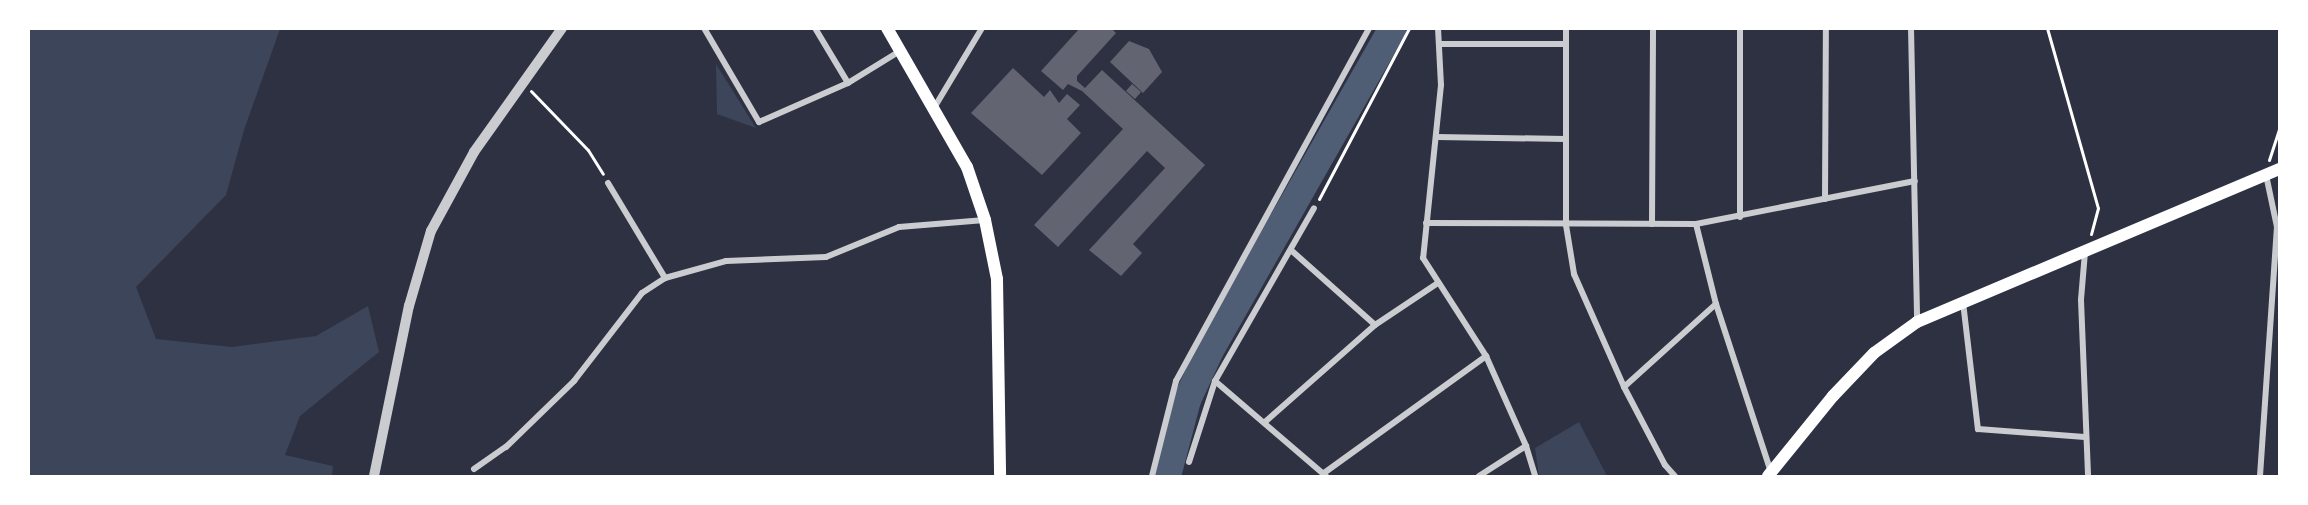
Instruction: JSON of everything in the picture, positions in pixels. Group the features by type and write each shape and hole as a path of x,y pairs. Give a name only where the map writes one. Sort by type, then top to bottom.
{"main road":[{"path":"887,28 967,167 986,220 997,279 1000,477"},
{"path":"1769,474 1833,396 1874,353 1917,322 2280,169"}],"street":[{"path":"374,477 410,306 431,231 448,194 562,28"},
{"path":"704,28 759,122 848,83 900,51"},
{"path":"815,28 848,83"},
{"path":"933,108 982,28"},
{"path":"1152,477 1176,381 1369,28"},
{"path":"1438,28 1441,85 1423,258 1486,356 1527,446 1534,477"},
{"path":"1566,28 1566,225 1574,274 1624,387 1665,465 1676,477"},
{"path":"1652,224 1653,28"},
{"path":"1740,28 1740,217"},
{"path":"1826,28 1826,200"},
{"path":"1911,28 1917,322"},
{"path":"1439,44 1566,45"},
{"path":"1437,137 1565,139"},
{"path":"2260,477 2277,227 2266,174"},
{"path":"1426,223 1696,224 1915,181"},
{"path":"608,183 665,278"},
{"path":"1189,462 1215,381 1292,251 1314,208"},
{"path":"474,469 506,447 574,381 642,293 665,278 726,261 826,256 899,228 986,220"},
{"path":"1696,224 1716,304 1769,474"},
{"path":"1292,251 1375,326"},
{"path":"2085,252 2081,300 2088,477"},
{"path":"1265,422 1375,326 1438,283"},
{"path":"1963,302 1978,429 2085,437"},
{"path":"1624,387 1716,304"},
{"path":"1215,381 1325,475 1486,356"},
{"path":"1479,477 1527,446"}],"path":[{"path":"1314,208 1409,28"},
{"path":"2047,28 2098,208 2085,252"},
{"path":"524,83 588,150 608,183"},
{"path":"2266,174 2280,127"}],"shaded area":[{"path":"28,29 280,29 244,130 226,195 136,287 156,339 232,347 316,336 368,306 379,352 300,416 285,455 333,466 332,476 29,476"},
{"path":"716,64 756,128 717,114"},
{"path":"1579,422 1607,476 1539,476 1535,448"}],"building":[{"path":"1080,28 1111,28 1116,33 1077,76 1077,81 1085,88 1102,70 1205,165 1133,244 1142,253 1121,276 1089,250 1165,168 1147,151 1058,247 1034,225 1123,129 1082,91 1068,84 1063,90 1041,71"},
{"path":"1129,41 1149,49 1162,72 1143,93 1110,62"},
{"path":"1013,68 1044,97 1050,90 1059,103 1067,94 1080,105 1067,119 1081,133 1042,175 971,113"},
{"path":"1132,84 1141,92 1135,99 1126,91"}],"waterway":[{"path":"1167,476 1187,400 1210,350 1393,28"}]}
